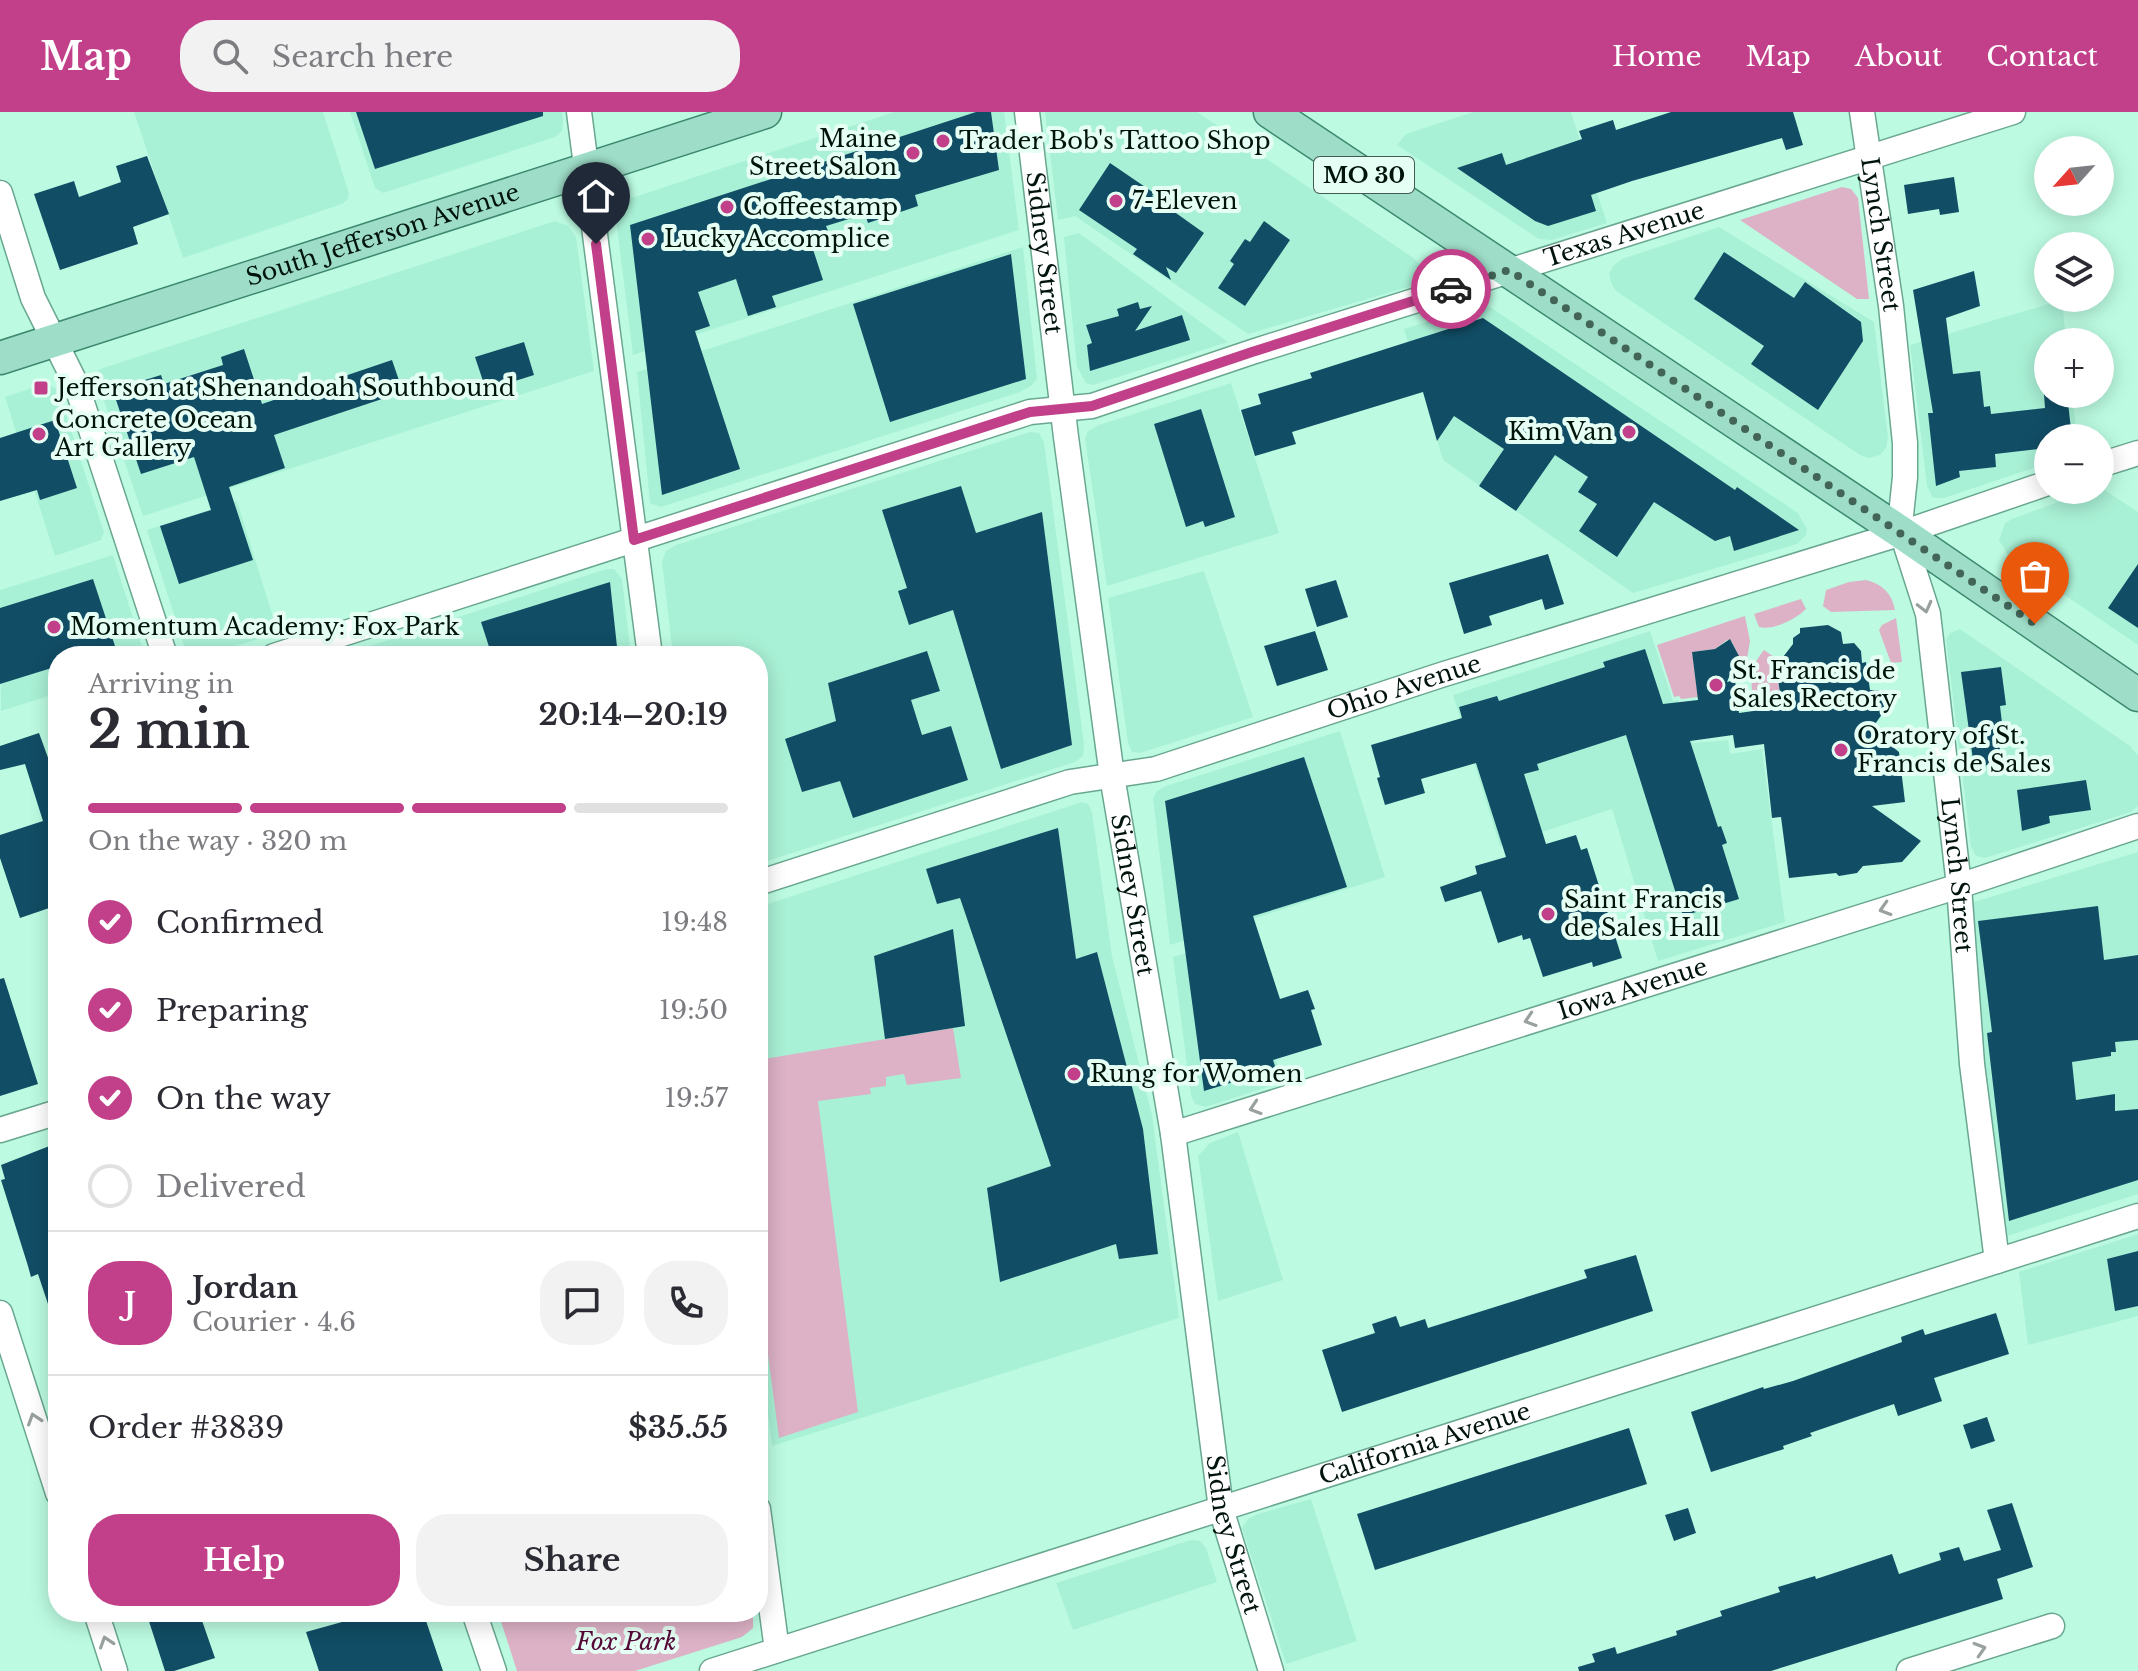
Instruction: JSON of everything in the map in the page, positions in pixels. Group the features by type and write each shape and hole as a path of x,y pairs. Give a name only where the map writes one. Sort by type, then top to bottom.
{"main road":[{"name":"South Jefferson Avenue","path":"0,358 765,112"},
{"name":"MO 30","path":"1270,112 1902,533 2138,695"}],"street":[{"path":"579,112 649,646"},
{"name":"Sidney Street","path":"1027,112 1062,408 1112,776 1173,1134 1221,1509 1271,1671"},
{"name":"Lynch Street","path":"1862,112 1891,306 1905,443 1902,533 1928,614 1959,886 1972,1064 1997,1261"},
{"name":"Texas Avenue","path":"305,646 1030,412 1092,406 1252,352 2013,112"},
{"path":"0,193 33,298 76,384 162,646"},
{"path":"2114,461 2138,453"},
{"name":"Ohio Avenue","path":"768,880 1070,782 1156,769 1441,675 1902,533 2034,488"},
{"name":"Iowa Avenue","path":"1173,1134 1959,886 2138,826"},
{"path":"0,1130 48,1115"},
{"name":"California Avenue","path":"712,1671 2138,1216"},
{"path":"0,1313 48,1462"},
{"path":"768,1583 777,1650"},
{"path":"99,1622 115,1671"},
{"path":"477,1622 494,1671"},
{"path":"1909,1671 2052,1626"}],"shaded area":[{"path":"134,112 323,112 349,193 348,199 342,204 183,258"},
{"path":"350,112 562,112 563,121 562,131 555,137 383,193 375,188"},
{"path":"894,112 1004,112 1019,230 633,355 616,203"},
{"path":"1045,112 1197,112 1412,257 1420,264 1421,272 1412,286 1248,334 1075,216 1058,220"},
{"path":"1473,112 1571,112 1607,223 1552,240 1539,239 1397,145 1406,134"},
{"path":"555,221 568,226 576,237 594,371 143,516 96,377 100,369"},
{"path":"1719,227 1874,322 1888,438 1886,448 1880,455 1869,458 1860,455 1616,291 1611,283 1609,274 1622,259"},
{"path":"1079,233 1228,342 1093,385 1086,383 1077,367 1064,237"},
{"path":"1023,247 1037,379 1031,386 661,507 650,503 637,372"},
{"path":"1480,305 1490,307 1798,513 1807,529 1806,535 1797,544 1633,593 1443,460 1404,329"},
{"path":"2034,308 2034,312 2063,312 2065,328 2034,328 2034,408 2074,408 2075,424 2034,424 2034,468 1944,498 1933,498 1927,486 1910,345"},
{"path":"1231,383 1279,533 1107,586 1085,439 1088,431"},
{"path":"41,385 58,390 104,532 101,540 55,556 5,397"},
{"path":"1030,432 1039,433 1044,442 1084,744 1083,756 1075,762 768,861 768,646 672,646 662,562 666,551 676,545"},
{"path":"2114,496 2138,512 2138,645 2009,557 1999,540 2005,523 2052,504 2114,504"},
{"path":"237,501 278,633 236,646 184,646 147,530"},
{"path":"113,555 142,646 48,646 48,696 1,711 0,590"},
{"path":"606,569 614,569 622,579 630,646 370,646"},
{"path":"1204,571 1253,717 1140,753 1132,752 1128,743 1108,598"},
{"path":"1960,629 2130,746 2138,756 2138,806 2131,812 1985,858 1976,856 1971,847 1946,640 1950,633"},
{"path":"1650,631 1673,701 1678,700 1693,743 1728,740 1730,754 1762,749 1785,922 1658,961 1612,809 1500,846 1453,695"},
{"path":"1340,731 1385,877 1170,945 1153,798 1157,791"},
{"path":"1082,802 1088,804 1092,812 1112,956 1152,1115 1179,1318 772,1446 768,1414 768,904"},
{"path":"2138,852 2138,1194 2004,1237 1967,904"},
{"path":"1238,937 1283,1082 1206,1107 1195,1104 1191,1096 1173,957"},
{"path":"1238,1132 1283,1280 1218,1301 1198,1156 1210,1143"},
{"path":"2138,1234 2138,1316 2028,1345 2019,1272"},
{"path":"1311,1499 1357,1641 1286,1664 1242,1528 1248,1519 1258,1514"},
{"path":"1191,1540 1200,1541 1206,1548 1217,1582 1073,1630 1056,1583"}],"green space":[{"path":"1842,187 1851,189 1858,198 1869,299 1857,299 1740,220"},
{"path":"1866,580 1885,590 1895,610 1831,612 1823,606 1826,590"},
{"path":"1801,599 1806,609 1796,617 1777,626 1759,627 1754,614"},
{"path":"1745,616 1750,641 1746,665 1734,673 1732,661 1738,654 1732,642 1727,640 1715,649 1692,652 1698,697 1674,697 1657,645"},
{"path":"1896,618 1902,662 1891,663 1879,630"},
{"path":"1764,650 1780,661 1781,671 1777,672 1787,747 1777,745 1771,707 1754,709 1753,671"},
{"path":"953,1028 961,1078 907,1085 904,1074 886,1077 886,1086 870,1088 871,1094 818,1101 858,1412 779,1438 768,1355 768,1058"},
{"name":"Fox Park","path":"501,1622 753,1622 753,1628 742,1637 635,1671 517,1671"}],"building":[{"path":"356,112 543,112 543,116 375,169"},
{"path":"976,112 991,112 999,170 915,195 918,206 868,223 865,214 826,226 828,231 809,237 823,280 772,296 776,307 748,316 736,279 698,292 710,326 695,331 740,469 662,495 630,225"},
{"path":"1671,112 1793,112 1803,145 1786,150 1782,138 1632,181 1591,195 1596,211 1548,226 1535,221 1457,168 1502,153 1506,165 1582,139 1579,131 1613,120 1616,130"},
{"path":"147,156 169,214 133,227 138,244 60,270 34,194 74,181 79,197 121,182 116,166"},
{"path":"1110,163 1204,233 1176,273 1166,267 1171,280 1133,254 1137,249 1079,210"},
{"path":"1954,177 1959,212 1940,215 1939,209 1908,214 1904,185"},
{"path":"1264,221 1290,240 1245,306 1218,288 1234,264 1230,261 1245,239 1250,242"},
{"path":"1724,252 1794,298 1805,282 1861,322 1863,341 1818,410 1751,364 1764,346 1694,299"},
{"path":"1011,254 1026,379 890,422 853,304"},
{"path":"1974,271 1980,306 1946,318 1953,374 1980,371 1984,407 1990,406 1991,414 2069,408 2070,424 2034,424 2034,450 1995,454 1996,467 1959,471 1960,477 1936,486 1928,413 1933,413 1913,290"},
{"path":"1138,302 1140,309 1152,306 1135,331 1182,315 1190,340 1090,371 1087,345 1092,343 1086,325 1119,316 1117,309"},
{"path":"1483,318 1735,490 1737,487 1799,530 1734,551 1730,536 1715,541 1654,502 1617,557 1579,531 1597,504 1578,492 1588,477 1555,455 1516,511 1479,486 1504,449 1454,416 1437,441 1423,392 1292,432 1296,444 1255,456 1241,410 1261,404 1258,394 1312,378 1310,373"},
{"path":"524,342 534,375 486,390 475,357"},
{"path":"244,349 262,404 392,360 403,392 274,435 285,468 229,487 253,560 179,584 160,526 211,510 194,457 141,474 115,397 119,388 161,375 164,384 223,365 221,357"},
{"path":"1201,409 1235,517 1205,527 1203,521 1186,527 1154,424"},
{"path":"55,420 77,488 40,500 37,490 0,501 0,438"},
{"path":"961,486 976,533 1042,512 1072,745 1001,769 953,610 909,625 898,591 907,588 882,510"},
{"path":"1548,554 1564,604 1545,610 1542,599 1489,616 1492,625 1464,634 1449,583"},
{"path":"2138,564 2138,628 2108,608"},
{"name":"Momentum Academy: Fox Park","path":"93,579 115,646 48,646 48,669 0,684 0,608"},
{"path":"1336,580 1348,617 1317,627 1305,589"},
{"path":"610,582 617,646 489,646 481,622"},
{"path":"1828,625 1841,632 1843,644 1854,643 1861,651 1870,690 1880,690 1887,695 1889,704 1871,730 1899,752 1905,802 1872,806 1921,841 1902,862 1863,866 1857,873 1839,876 1836,873 1789,878 1781,817 1772,818 1764,744 1735,748 1733,735 1690,741 1718,827 1721,826 1727,843 1722,845 1739,899 1683,916 1626,735 1537,764 1539,770 1524,774 1546,844 1576,835 1581,850 1587,848 1622,958 1593,967 1592,962 1543,977 1530,938 1523,940 1522,935 1498,943 1481,891 1445,902 1440,887 1477,874 1475,866 1506,857 1476,763 1421,779 1425,793 1385,805 1371,745 1462,718 1459,707 1497,696 1499,701 1605,667 1603,662 1645,649 1663,704 1698,700 1692,652 1715,649 1730,639 1739,656 1732,661 1727,682 1735,680 1739,713 1782,707 1777,672 1781,671 1780,661 1793,644 1793,638 1800,633 1800,628"},
{"path":"1315,631 1328,670 1277,686 1264,646"},
{"path":"927,651 940,691 911,700 922,735 951,726 968,780 853,818 840,781 802,792 785,739 836,721 828,683"},
{"path":"2001,667 2006,705 2000,706 2002,723 1997,729 2002,763 1974,767 1961,672"},
{"path":"39,733 48,758 48,908 20,918 0,858 0,835 43,821 25,764 0,770 0,746"},
{"path":"1304,757 1347,887 1253,916 1280,999 1308,990 1322,1045 1273,1060 1276,1069 1204,1091 1165,801"},
{"path":"2086,780 2091,810 2049,816 2050,823 2022,831 2017,790"},
{"name":"Rung for Women","path":"1058,828 1076,959 1097,952 1143,1129 1158,1254 1119,1259 1116,1244 1000,1282 987,1188 1051,1166 960,898 937,904 926,869"},
{"path":"2098,906 2104,960 2138,955 2138,1040 2115,1042 2116,1052 2111,1052 2111,1056 2072,1062 2076,1100 2115,1094 2115,1111 2138,1109 2138,1180 2009,1221 1987,1033 1992,1032 1978,921"},
{"path":"953,929 965,1026 885,1039 874,956"},
{"path":"4,978 38,1084 0,1096 0,979"},
{"path":"48,1147 48,1304 38,1274 31,1277 1,1180 5,1179 1,1165"},
{"path":"2138,1251 2138,1306 2115,1311 2107,1259"},
{"path":"1636,1255 1653,1311 1342,1412 1322,1350 1375,1333 1372,1324 1396,1316 1400,1327 1425,1319 1428,1328 1587,1278 1584,1270"},
{"path":"1996,1313 2009,1354 1934,1378 1942,1401 1898,1416 1894,1404 1810,1433 1812,1436 1783,1446 1784,1449 1711,1472 1691,1412 1763,1387 1793,1381 1902,1342 1901,1337 1923,1329 1925,1335"},
{"path":"1987,1417 1995,1441 1971,1449 1963,1425"},
{"path":"1629,1428 1647,1484 1375,1570 1357,1514"},
{"path":"2012,1503 2033,1567 1997,1579 2003,1599 1771,1671 1579,1671 1578,1667 1595,1662 1592,1654 1615,1647 1617,1654 1677,1635 1676,1631 1722,1616 1720,1611 1780,1592 1778,1587 1815,1576 1816,1579 1892,1554 1899,1574 1941,1560 1939,1553 1959,1547 1964,1561 2001,1550 1987,1510"},
{"path":"1688,1508 1696,1533 1674,1541 1665,1515"},
{"path":"149,1622 202,1622 215,1658 165,1671"},
{"path":"342,1622 426,1622 443,1671 319,1671 306,1632"}],"way so far":[{"path":"1451,289 1509,270 2035,624"}],"place":[{"name":"Trader Bob's Tattoo Shop","path":"943,141"},
{"name":"Maine Street Salon","path":"913,153"},
{"name":"7-Eleven","path":"1116,201"},
{"name":"Coffeestamp","path":"727,207"},
{"name":"Lucky Accomplice","path":"648,239"},
{"name":"Jefferson at Shenandoah Southbound","path":"41,388"},
{"name":"Kim Van","path":"1629,432"},
{"name":"Concrete Ocean Art Gallery","path":"39,434"},
{"name":"Momentum Academy: Fox Park","path":"54,627"},
{"name":"St. Francis de Sales Rectory","path":"1716,685"},
{"name":"Oratory of St. Francis de Sales","path":"1841,750"},
{"name":"Saint Francis de Sales Hall","path":"1548,914"},
{"name":"Rung for Women","path":"1074,1074"}],"route":[{"path":"596,244 634,540 1030,412 1092,406 1451,289"}]}
